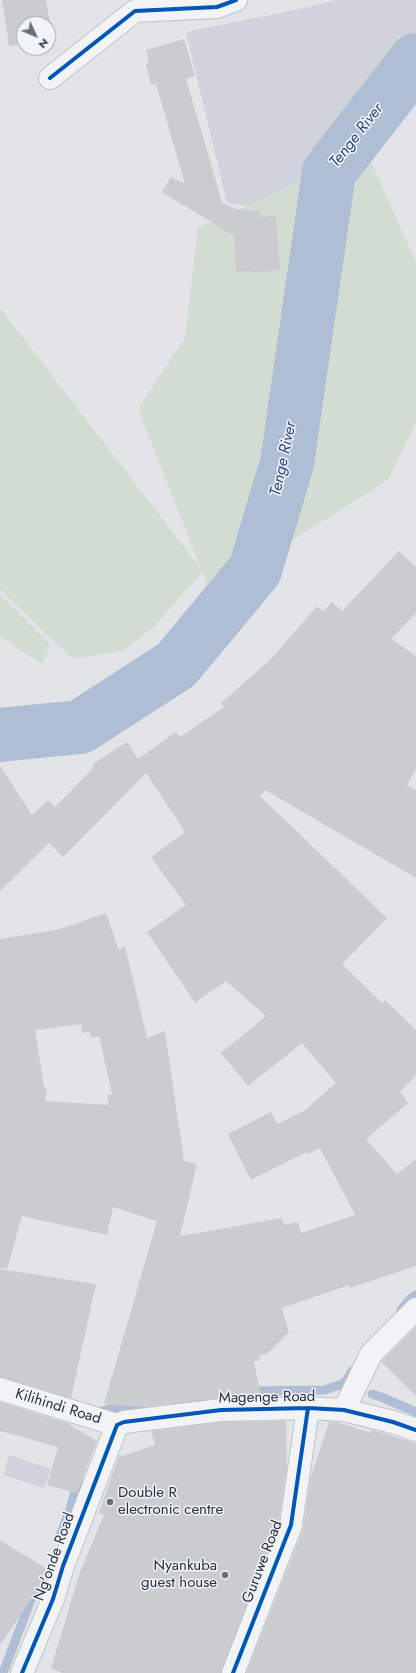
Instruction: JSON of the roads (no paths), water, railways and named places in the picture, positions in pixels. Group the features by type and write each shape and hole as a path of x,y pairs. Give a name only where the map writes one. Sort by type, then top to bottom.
{"street":[{"path":"50,78 135,11 217,7 236,0"},
{"path":"344,1410 371,1354 416,1309"},
{"name":"Kilihindi Road","path":"0,1389 117,1425"},
{"name":"Magenge Road","path":"117,1425 124,1422 221,1410 308,1408 344,1410 393,1422 416,1430"},
{"name":"Guruwe Road","path":"233,1673 291,1525 308,1408"},
{"name":"Ng'onde Road","path":"22,1673 53,1599 62,1566 117,1425"}],"waterway":[{"name":"Tenge River","path":"0,735 80,727 176,665 255,570 287,463 329,172 416,60"},
{"path":"401,1310 410,1299 416,1295"},
{"path":"248,1391 324,1390 342,1384 347,1380 352,1371"},
{"path":"372,1394 416,1412"},
{"path":"175,1407 202,1397"},
{"path":"99,1412 109,1409 142,1410"},
{"path":"59,1538 78,1482"},
{"path":"3,1673 35,1589"}],"place":[{"name":"Double R electronic centre","path":"110,1502"},
{"name":"Nyankuba guest house","path":"225,1575"}]}
